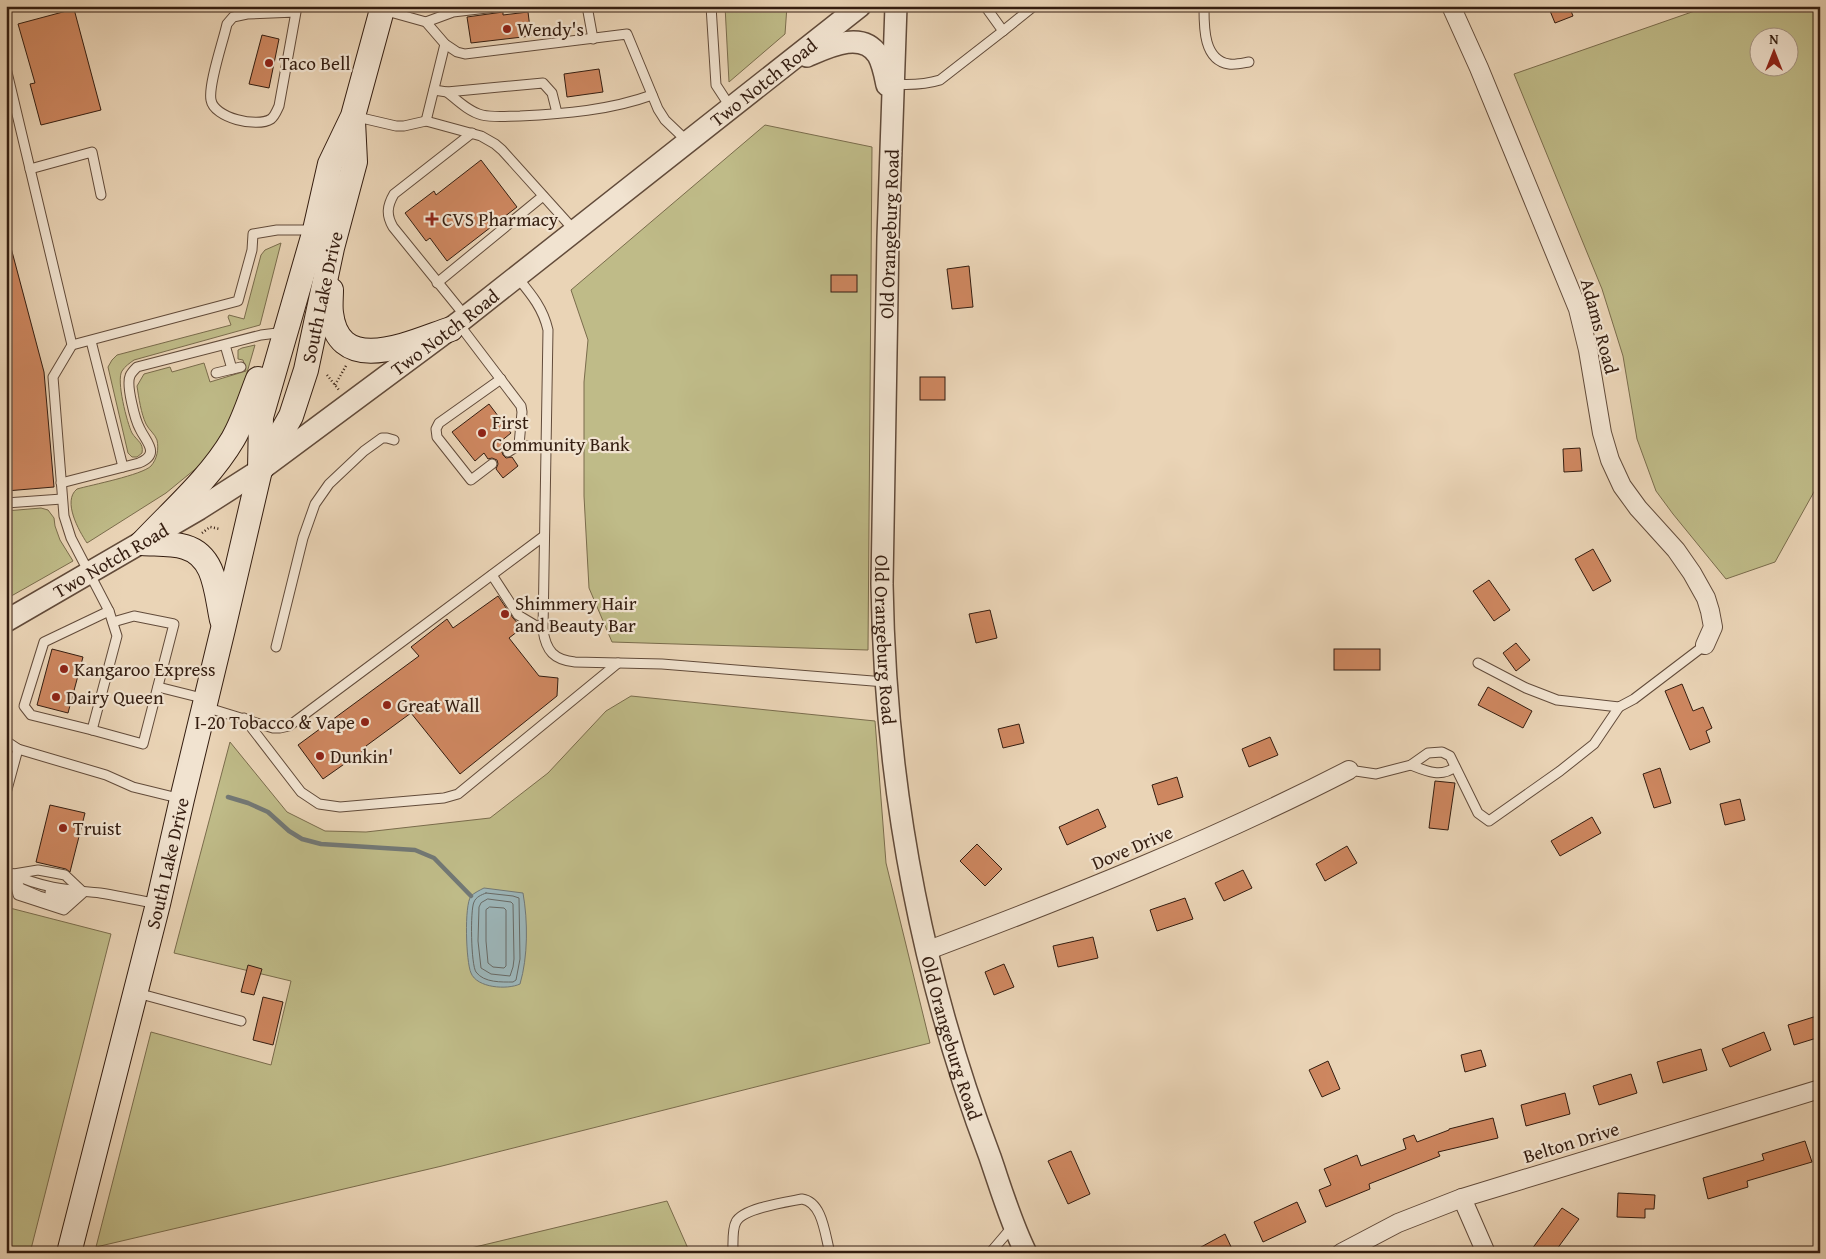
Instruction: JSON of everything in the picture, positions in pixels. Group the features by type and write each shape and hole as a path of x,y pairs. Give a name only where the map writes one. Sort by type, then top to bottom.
{"main road":[{"name":"South Lake Drive","path":"68,1253 158,904 260,470 261,417 315,230 330,164 353,116 379,7"},
{"name":"South Lake Drive","path":"260,470 291,416 306,370 332,248 354,162 353,116"},
{"path":"332,248 330,313 334,326 346,344 355,349 373,352 388,350 458,323"},
{"path":"142,543 204,478 224,452 238,429 266,358 285,332"},
{"path":"142,543 185,547 202,555 214,578 223,629"}],"street":[{"name":"Two Notch Road","path":"6,622 91,574 260,470 458,323 860,6"},
{"name":"Old Orangeburg Road","path":"896,6 888,237 882,584 886,682 898,808 926,951 943,1017 971,1108 1026,1253"},
{"name":"Adams Road","path":"1451,6 1479,68 1578,309 1588,350 1602,433 1610,460 1622,486 1638,508 1676,550 1706,598 1713,627 1705,645"},
{"path":"784,66 843,42 864,44 872,48 879,56 892,106"},
{"name":"Dove Drive","path":"926,951 1097,886 1237,825 1350,770"},
{"name":"Belton Drive","path":"1340,1253 1398,1223 1462,1198 1820,1089"},
{"path":"1462,1198 1486,1253"}],"lane":[{"path":"426,22 454,12 504,6"},
{"path":"587,6 593,39"},
{"path":"711,6 716,85 731,108"},
{"path":"985,6 1004,31"},
{"path":"893,84 930,84 940,80 1034,6"},
{"path":"1204,6 1206,42 1211,52 1220,61 1230,64 1250,62"},
{"path":"379,7 426,22 445,44 457,52 473,54 627,34 652,95 665,120 688,142"},
{"path":"297,9 279,106 274,117 264,122 246,123 217,111 211,102 211,89 227,24 233,17 246,14 297,9"},
{"path":"426,121 445,44"},
{"path":"6,68 72,345 54,377 62,499 66,527 109,611 117,636 92,730"},
{"path":"434,90 447,92 543,83 552,93 557,113"},
{"path":"447,92 481,115 499,117 557,113 629,103 652,95"},
{"path":"353,116 396,126 426,121 472,133 495,144 575,231"},
{"path":"472,133 394,194 388,207 389,221 437,283 458,323 521,406 519,445"},
{"path":"30,169 92,152 101,195"},
{"path":"437,283 543,196"},
{"path":"72,345 238,301 252,250 253,234 277,230 315,230"},
{"path":"517,277 537,302 548,330 543,630 544,638 551,652 564,661 662,664 886,682"},
{"path":"61,483 144,461 150,454 150,444 138,425 130,390 129,381 133,370 142,365 225,344 285,332"},
{"path":"91,340 123,467"},
{"path":"225,344 232,369"},
{"path":"216,373 241,367"},
{"path":"492,464 471,480 437,437 436,429 440,423 500,379"},
{"path":"276,647 304,538 315,504 329,484 378,440 387,438 394,440"},
{"path":"508,452 519,445 546,448"},
{"path":"6,502 62,499"},
{"path":"158,687 273,728 289,726 544,536"},
{"path":"492,575 518,615 543,630"},
{"path":"109,611 44,642 24,706 31,715 143,744 174,624 134,616 113,622"},
{"path":"1350,770 1376,774 1411,765 1428,754 1442,752 1450,756 1478,813 1489,821 1560,771 1594,744 1618,707 1634,699 1705,645"},
{"path":"244,718 301,792 319,804 340,808 444,798 458,794 618,663"},
{"path":"1478,663 1526,688 1558,700 1618,707"},
{"path":"6,741 18,749 106,775 133,787 182,799"},
{"path":"6,793 18,749"},
{"path":"1411,765 1427,771 1437,772 1448,772 1455,766"},
{"path":"10,871 62,880 83,892"},
{"path":"10,871 18,895 64,910 83,892"},
{"path":"10,871 23,883 66,897 83,892 99,893 158,904"},
{"path":"136,992 241,1021"},
{"path":"733,1253 735,1222 740,1217 749,1211 802,1199 814,1204 830,1253"},
{"path":"990,1253 1015,1224"}],"path":[{"path":"335,385 350,358"},
{"path":"327,375 343,394"},
{"path":"197,537 210,527 220,529"}],"shaded area":[{"path":"725,6 787,6 785,34 729,82"},
{"path":"1709,6 1820,6 1820,481 1775,562 1726,579 1656,491 1637,439 1623,356 1602,289 1514,74"},
{"path":"765,125 872,147 868,650 612,642 589,588 584,496 584,382 588,340 571,290"},
{"path":"281,243 260,325 134,360 123,369 120,383 127,420 132,433 141,444 142,450 142,453 137,457 132,457 128,453 108,367 112,360 117,355 231,325 229,315 244,319 261,255 265,250"},
{"path":"255,345 237,407 215,446 199,466 166,493 87,543 76,524 71,508 73,494 77,489 138,473 151,466 156,457 158,443 144,420 137,386 144,374 170,367 172,372 204,363 210,382 246,371 243,360 238,359 238,350"},
{"path":"41,508 48,510 54,518 60,540 73,561 6,599 6,511"},
{"path":"631,696 875,721 886,863 930,1043 442,1166 96,1247 151,1032 271,1065 291,981 174,953 230,742 287,812 325,831 366,832 490,818 548,773 606,711"},
{"path":"6,907 111,934 30,1253 6,1253"},
{"path":"667,1201 690,1253 450,1253"}],"water":[{"path":"484,888 523,893 526,915 526,939 525,962 520,984 508,987 486,985 474,978 471,973 467,946 467,910 471,896"}],"building":[{"path":"1548,6 1569,6 1573,16 1555,23"},
{"path":"74,9 101,110 41,125 30,84 35,83 18,24"},
{"name":"Wendy's","path":"503,12 503,15 528,12 531,36 471,43 467,17"},
{"path":"262,35 279,39 269,88 249,84"},
{"path":"599,69 603,92 567,97 564,74"},
{"name":"CVS Pharmacy","path":"481,160 517,207 447,261 430,238 426,241 405,213 434,191 436,195"},
{"path":"10,244 44,372 54,487 6,491 6,245"},
{"path":"969,266 973,307 952,309 947,269"},
{"path":"831,275 857,275 857,292 831,292"},
{"path":"920,377 945,377 945,400 920,400"},
{"name":"First Community Bank","path":"489,404 511,433 500,442 504,447 503,455 506,458 512,457 518,466 503,478 496,469 497,460 488,459 484,453 475,461 452,432"},
{"path":"1580,448 1582,471 1564,472 1563,449"},
{"path":"1593,549 1611,581 1593,591 1575,559"},
{"path":"1489,580 1510,610 1494,621 1473,591"},
{"path":"498,596 522,628 509,638 539,676 558,678 557,696 460,774 411,713 366,746 367,748 323,779 298,745 419,656 411,647 447,619 453,628"},
{"path":"990,610 997,638 976,643 969,614"},
{"path":"1516,643 1530,660 1516,671 1503,653"},
{"path":"52,649 83,657 68,713 37,705"},
{"path":"1334,649 1380,649 1380,670 1334,670"},
{"path":"1682,684 1693,711 1703,707 1712,728 1706,731 1710,742 1690,750 1665,691"},
{"path":"1488,687 1532,711 1523,728 1478,705"},
{"path":"1019,724 1024,743 1003,748 998,729"},
{"path":"1270,737 1278,755 1249,767 1242,749"},
{"path":"1660,768 1671,803 1654,808 1643,774"},
{"path":"1177,777 1183,797 1158,805 1152,785"},
{"path":"1435,781 1455,783 1448,830 1429,828"},
{"path":"1740,799 1745,820 1725,825 1720,804"},
{"name":"Truist","path":"50,805 85,813 70,872 66,869 36,862"},
{"path":"1098,809 1106,827 1067,845 1059,827"},
{"path":"1592,817 1601,833 1560,856 1551,841"},
{"path":"977,844 1002,869 985,886 960,861"},
{"path":"1347,846 1357,863 1325,881 1316,864"},
{"path":"1243,870 1252,888 1224,901 1215,883"},
{"path":"1185,898 1193,919 1157,931 1150,910"},
{"path":"1093,937 1098,958 1058,967 1053,946"},
{"path":"1004,964 1014,987 994,995 985,972"},
{"path":"248,965 262,969 254,995 241,992"},
{"path":"263,997 283,1002 273,1045 253,1040"},
{"path":"1820,1015 1820,1037 1794,1045 1788,1025"},
{"path":"1764,1032 1771,1050 1730,1067 1722,1049"},
{"path":"1701,1049 1707,1070 1663,1083 1657,1062"},
{"path":"1481,1050 1486,1066 1465,1072 1461,1055"},
{"path":"1328,1061 1340,1089 1322,1097 1309,1070"},
{"path":"1631,1074 1637,1093 1599,1105 1593,1086"},
{"path":"1565,1093 1570,1114 1526,1126 1521,1105"},
{"path":"1493,1118 1498,1138 1438,1152 1440,1156 1369,1184 1370,1189 1326,1207 1319,1190 1331,1185 1324,1169 1357,1155 1361,1166 1406,1149 1403,1139 1414,1135 1417,1142 1449,1129"},
{"path":"1805,1141 1812,1162 1747,1181 1748,1187 1708,1199 1703,1178 1764,1160 1762,1154"},
{"path":"1071,1151 1090,1194 1068,1204 1048,1161"},
{"path":"1618,1193 1655,1195 1654,1209 1645,1209 1645,1218 1617,1217"},
{"path":"1297,1202 1306,1222 1263,1242 1254,1222"},
{"path":"1562,1208 1579,1219 1554,1253 1529,1253"},
{"path":"1225,1234 1234,1253 1190,1253"}],"waterway":[{"path":"228,797 268,812 289,831 302,839 321,844 415,850 434,858 471,896"}],"place":[{"name":"Wendy's","path":"507,29"},
{"name":"Taco Bell","path":"269,63"},
{"name":"CVS Pharmacy","path":"432,219"},
{"name":"First Community Bank","path":"482,433"},
{"name":"Shimmery Hair and Beauty Bar","path":"505,614"},
{"name":"Kangaroo Express","path":"64,669"},
{"name":"Dairy Queen","path":"56,697"},
{"name":"Great Wall","path":"387,705"},
{"name":"I-20 Tobacco & Vape","path":"365,722"},
{"name":"Dunkin'","path":"320,756"},
{"name":"Truist","path":"63,828"}]}
